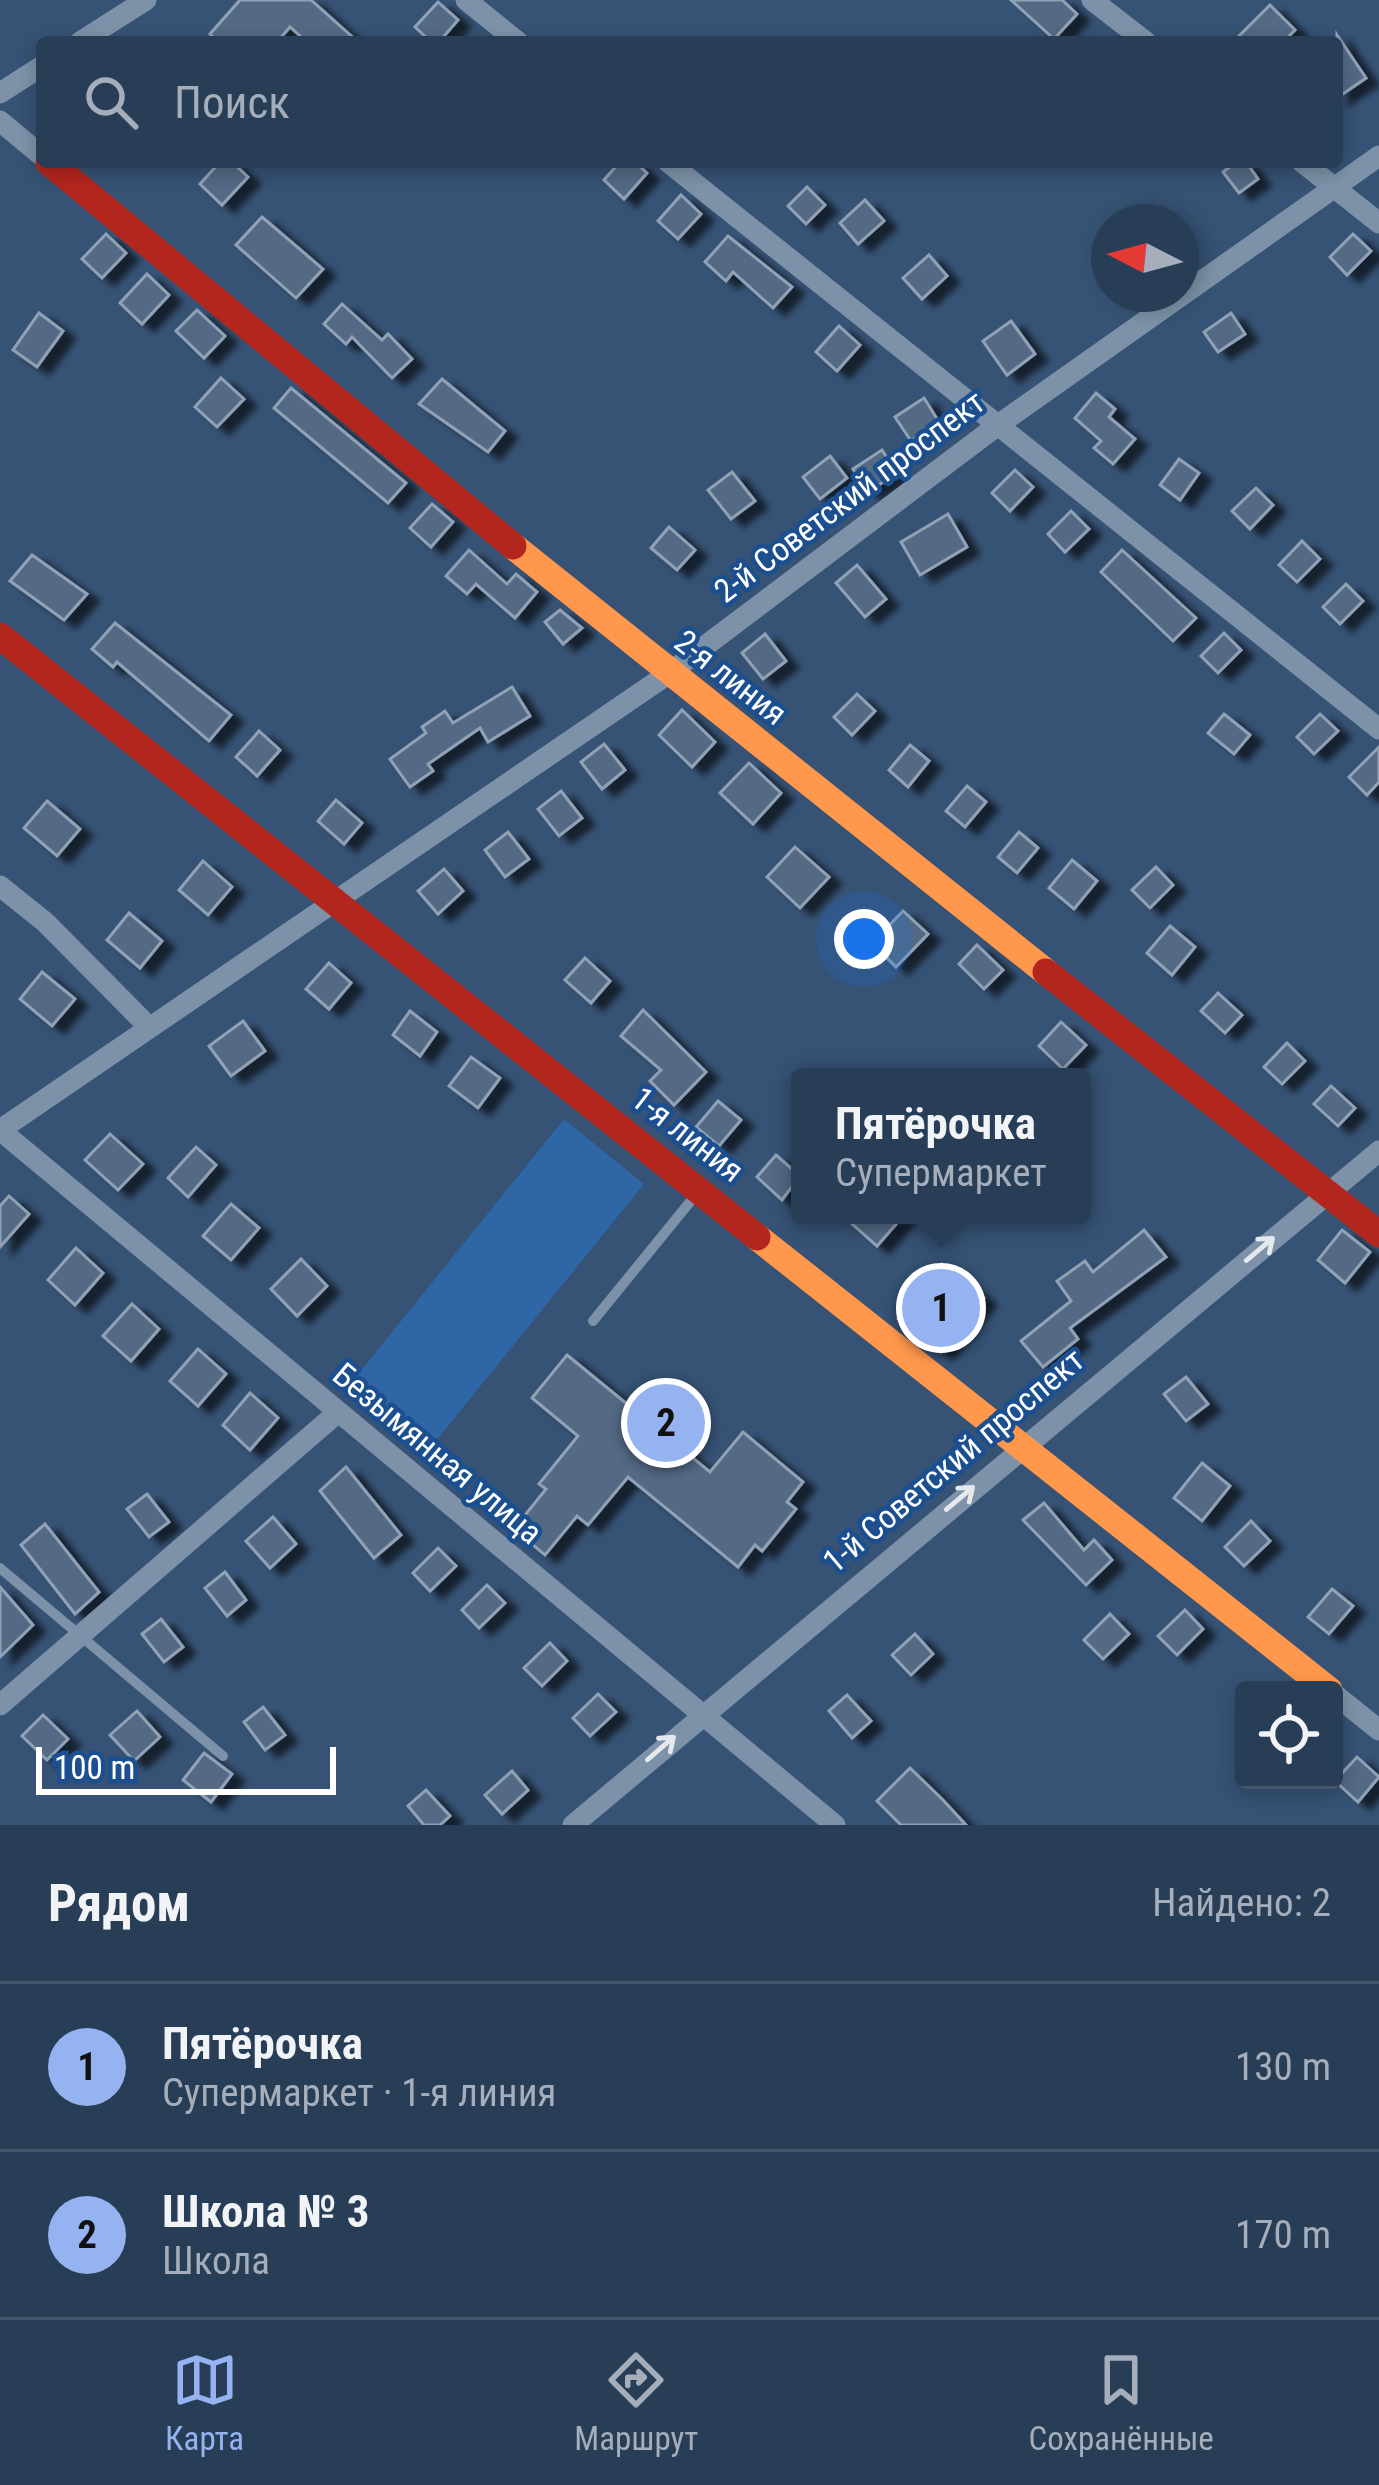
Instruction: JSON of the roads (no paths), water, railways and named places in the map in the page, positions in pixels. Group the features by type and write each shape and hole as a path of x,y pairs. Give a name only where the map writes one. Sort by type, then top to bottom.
{"street":[{"path":"89,36 146,0"},
{"path":"466,0 511,36"},
{"path":"1092,0 1138,36"},
{"path":"0,93 36,70"},
{"path":"0,122 36,151"},
{"name":"2-й Советский проспект","path":"0,1130 668,674 998,425 1379,156"},
{"name":"2-я линия","path":"56,168 668,674 1379,1234"},
{"path":"676,168 1379,729"},
{"path":"1310,168 1379,223"},
{"name":"1-я линия","path":"0,636 1318,1681"},
{"path":"0,886 45,922 149,1027"},
{"name":"Безымянная улица","path":"0,1130 835,1825"},
{"name":"1-й Советский проспект","path":"573,1825 701,1713 1379,1150"},
{"path":"0,1705 338,1413"},
{"name":"1-я линия","path":"1343,1701 1379,1730"}],"lane":[{"path":"593,1321 700,1189"},
{"path":"0,1568 224,1756"}],"place":[{"name":"Пятёрочка","path":"941,1308"},
{"name":"Школа № 3","path":"666,1423"}]}
